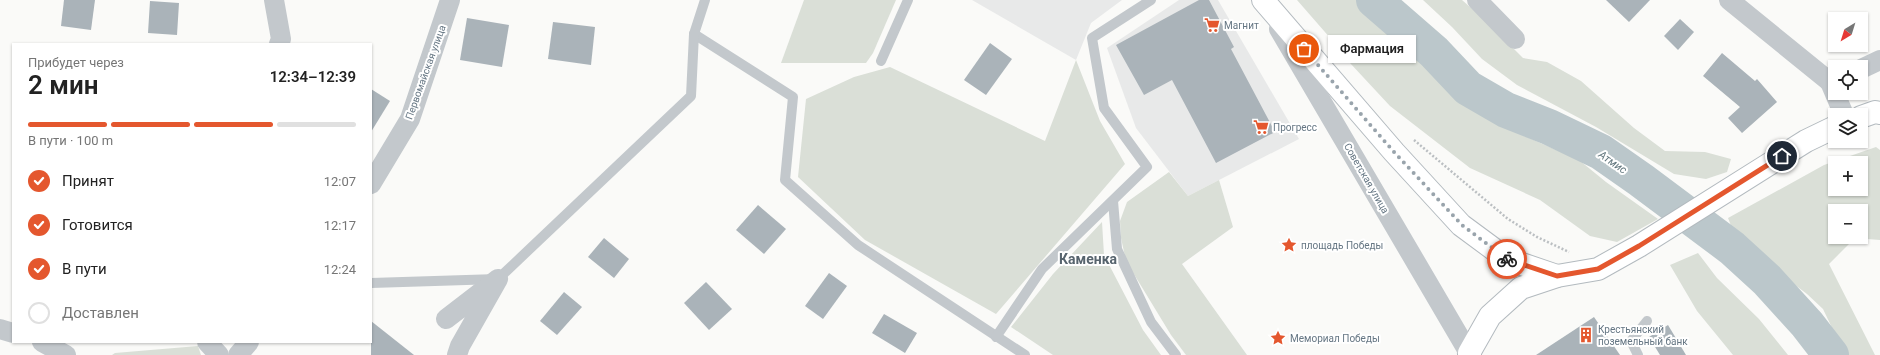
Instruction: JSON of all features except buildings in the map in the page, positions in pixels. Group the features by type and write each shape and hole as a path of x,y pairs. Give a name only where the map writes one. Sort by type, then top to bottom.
{"main road":[{"name":"Советская улица","path":"1264,2 1394,152 1462,225 1507,259 1557,276"},
{"path":"1868,114 1875,112 1880,113"},
{"path":"1557,276 1598,269 1639,246 1806,141 1828,130"},
{"name":"Советская улица","path":"1470,354 1490,316 1495,311 1521,288 1557,276"}],"street":[{"path":"274,0 281,39 280,43"},
{"name":"Первомайская улица","path":"372,182 410,118 450,0"},
{"path":"1477,0 1515,39"},
{"path":"1728,0 1828,78"},
{"name":"Советская улица","path":"1264,2 1470,354"},
{"path":"1868,66 1880,60"},
{"path":"446,319 498,278"},
{"path":"457,355 460,346 498,278"},
{"path":"0,330 12,333"},
{"path":"44,343 66,355"},
{"path":"208,343 219,355"},
{"path":"238,355 248,343"}],"lane":[{"path":"372,283 498,278 692,96 694,34 705,0"},
{"path":"881,61 908,0"},
{"path":"996,337 1042,269 1147,166 1104,108 1092,38 1151,0"},
{"path":"694,34 792,97 786,180 858,245 996,337 1026,355"},
{"path":"1113,200 1117,249 1151,322 1176,355"},
{"path":"1638,355 1632,341 1647,321"}],"path":[{"path":"1412,138 1508,218 1537,237 1571,253"}],"shaded area":[{"path":"804,0 896,0 873,53 866,63 781,63"},
{"path":"972,0 1122,0 1091,23 1076,60"},
{"path":"1179,0 1218,0 1299,139 1188,196 1136,128 1107,48"},
{"path":"1297,0 1363,0 1374,17 1431,64 1460,96 1495,123 1579,160 1606,182 1658,219 1617,242 1590,236 1540,200 1470,168 1390,106 1350,63"},
{"path":"1423,0 1462,0 1486,21 1523,58 1547,62 1581,81 1634,128 1665,151 1705,152 1731,159 1727,172 1706,179 1674,174 1596,127 1517,85 1482,59 1452,27"},
{"path":"1076,60 1100,121 1125,164 996,314 865,240 798,177 806,99 854,77 890,67 1045,141"},
{"path":"1876,147 1880,150 1880,240 1868,239 1868,204 1828,204 1828,244 1849,244 1829,264 1875,355 1845,355 1823,309 1807,294 1737,241 1728,218 1828,164 1828,196 1868,196 1868,156 1850,156"},
{"path":"1169,172 1188,196 1219,180 1233,227 1182,264 1247,355 1186,355 1171,335 1126,261 1121,238 1120,221 1127,202"},
{"path":"1102,222 1104,255 1143,330 1161,355 1053,355 1011,327 1053,274"},
{"path":"1698,253 1717,278 1759,319 1788,355 1733,355 1697,311 1670,265"},
{"path":"198,346 201,355 112,355 115,353"}],"waterway":[{"name":"Атмис","path":"1374,0 1434,52 1468,88 1506,110 1549,127 1601,152 1732,248 1767,280 1807,324 1831,355"}],"way so far":[{"path":"1304,49 1394,152 1462,225 1507,259"}],"place":[{"name":"Магнит","path":"1212,25"},
{"name":"Фармация","path":"1304,49"},
{"name":"Прогресс","path":"1261,127"},
{"name":"площадь Победы","path":"1289,245"},
{"name":"Крестьянский поземельный банк","path":"1586,335"},
{"name":"Мемориал Победы","path":"1278,338"}],"district":[{"name":"Каменка","path":"1088,259"}],"route":[{"path":"1507,259 1557,276 1598,269 1639,246 1782,156"}]}
